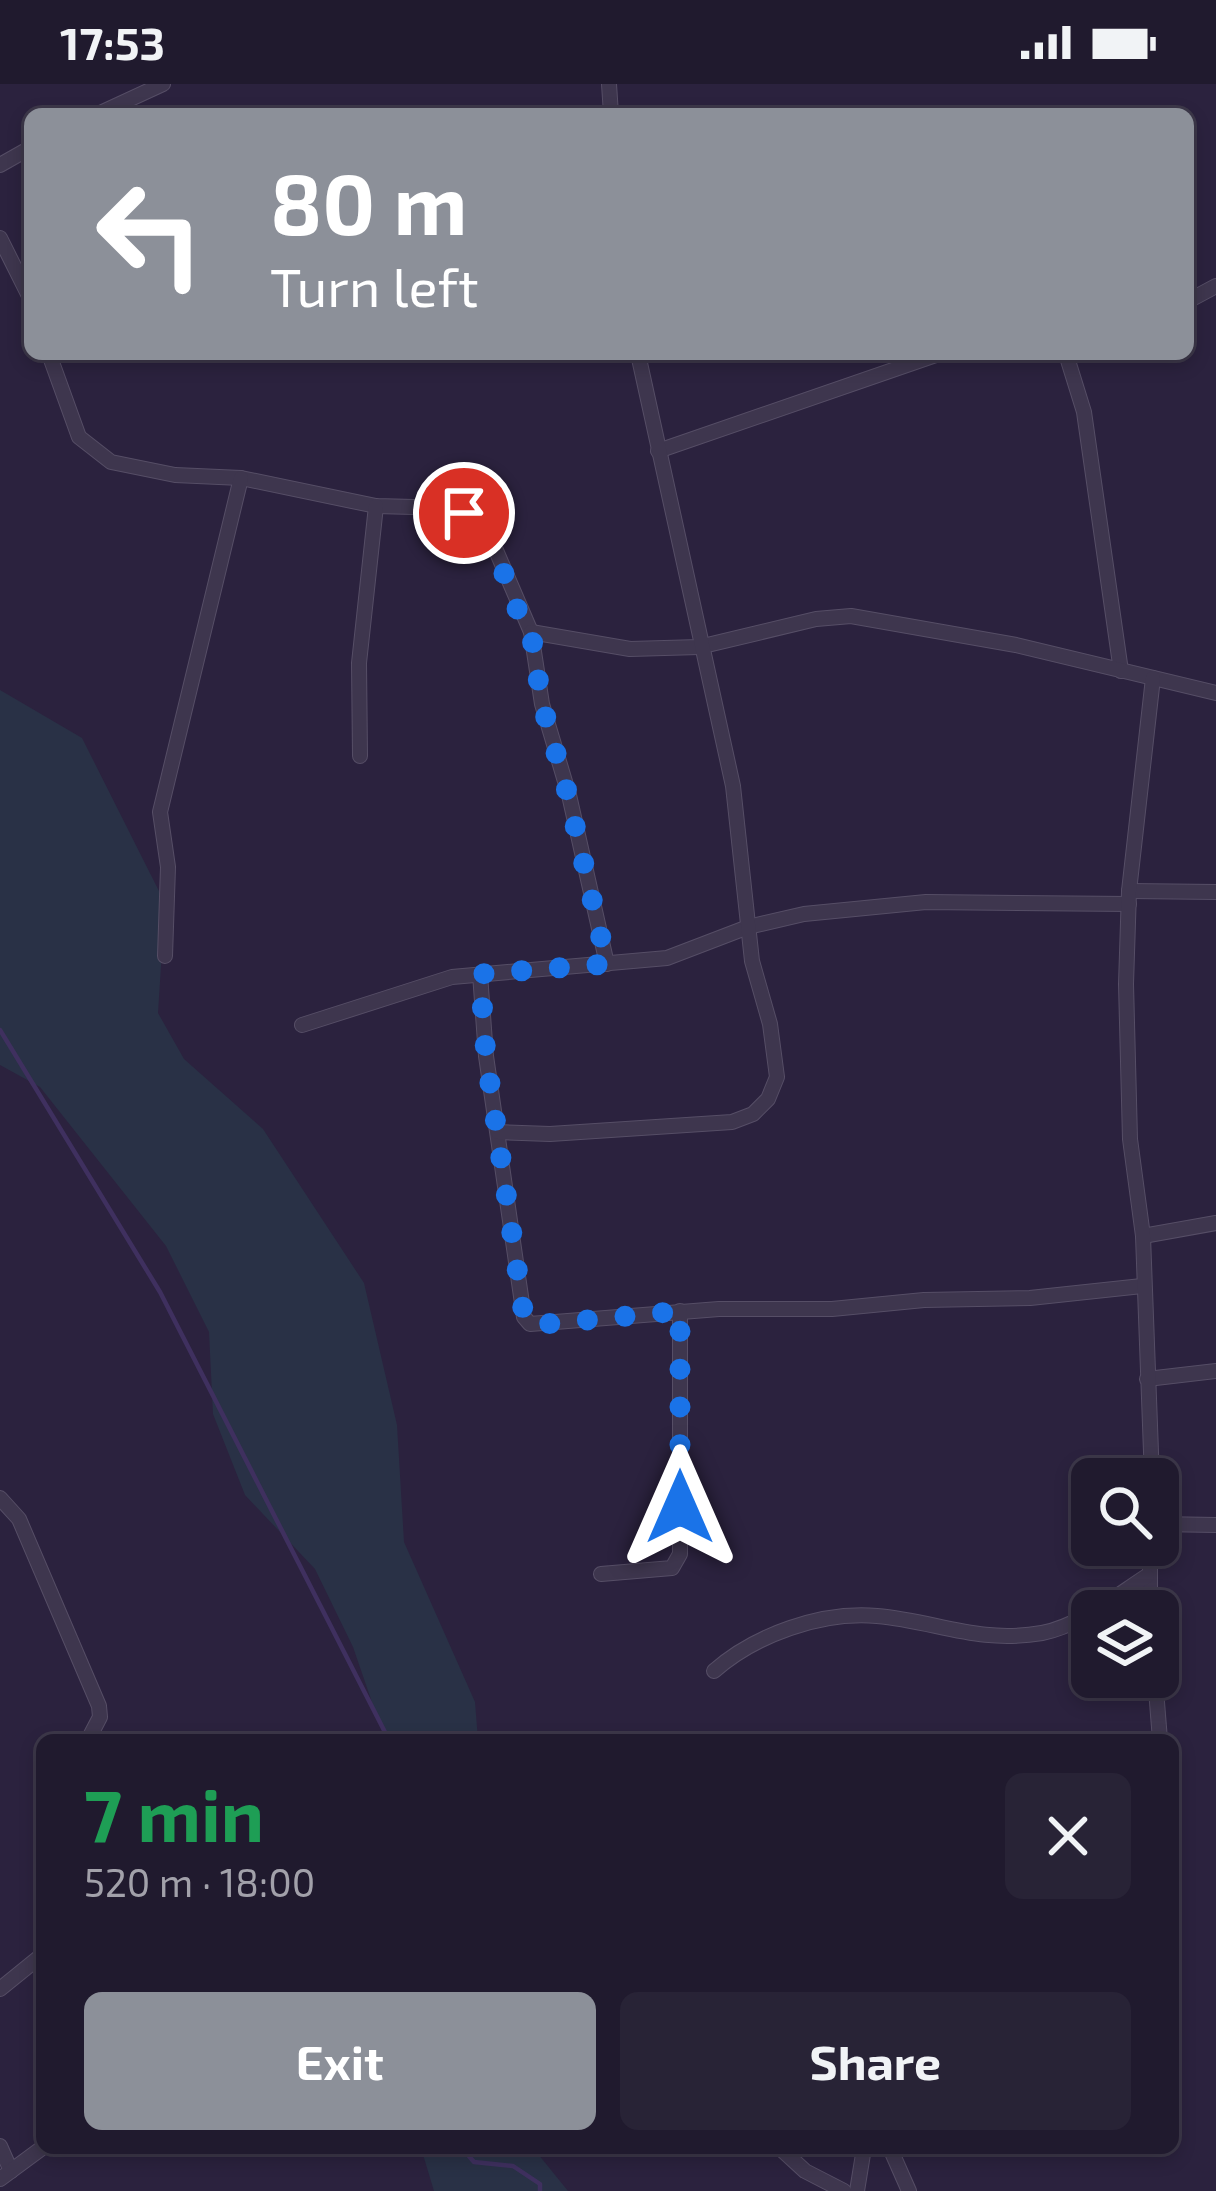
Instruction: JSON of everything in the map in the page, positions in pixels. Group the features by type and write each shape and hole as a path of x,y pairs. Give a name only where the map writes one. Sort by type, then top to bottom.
{"street":[{"path":"111,108 163,84"},
{"path":"0,238 24,286"},
{"path":"51,360 79,437 111,462 176,475 242,478 376,506 452,508 476,518 492,541 519,614 531,632 542,704 607,964"},
{"path":"498,1132 550,1134 713,1125 753,1114 768,1099 777,1077 748,927 733,786 639,360"},
{"path":"658,451 922,360"},
{"path":"1068,360 1084,412 1121,671"},
{"path":"165,956 168,867 160,812 242,478"},
{"path":"360,756 359,663 376,506"},
{"path":"531,632 630,649 699,647 816,619 851,616 1016,645 1216,693"},
{"path":"1151,1458 1142,1236 1130,1139 1129,897 1153,678"},
{"path":"302,1025 452,977 667,958 748,927 804,914 926,902 1216,892"},
{"path":"480,974 526,1321 535,1325 680,1311 832,1309 1142,1286"},
{"path":"1142,1236 1216,1223"},
{"path":"601,1574 672,1568 680,1554 680,1311"},
{"path":"1147,1379 1216,1371"},
{"path":"0,1498 19,1519 99,1706 100,1717 91,1734"},
{"path":"1179,1524 1216,1525"},
{"path":"1149,1566 1149,1590"},
{"path":"714,1670 742,1646 772,1632 857,1616 879,1616 944,1632 1013,1637 1048,1632 1148,1576"},
{"path":"1157,1698 1160,1734"},
{"path":"0,1989 36,1960"},
{"path":"0,2146 5,2175 36,2152"},
{"path":"787,2154 844,2191"},
{"path":"857,2191 863,2154"},
{"path":"893,2154 909,2191"}],"shaded area":[{"path":"0,690 82,738 165,903 158,1013 184,1059 263,1129 364,1283 397,1425 404,1542 475,1702 478,1734 383,1734 353,1647 315,1569 245,1495 213,1414 209,1332 166,1246 40,1087 0,1065"},
{"path":"423,2154 538,2154 568,2191 434,2191"}],"waterway":[{"path":"0,1030 160,1292 386,1734"},
{"path":"467,2154 474,2162 513,2166 540,2184 540,2191"}],"route":[{"path":"464,513 476,518 492,541 519,614 531,632 542,704 607,964 480,974 486,1056 524,1316 535,1325 680,1311 680,1507"}]}
